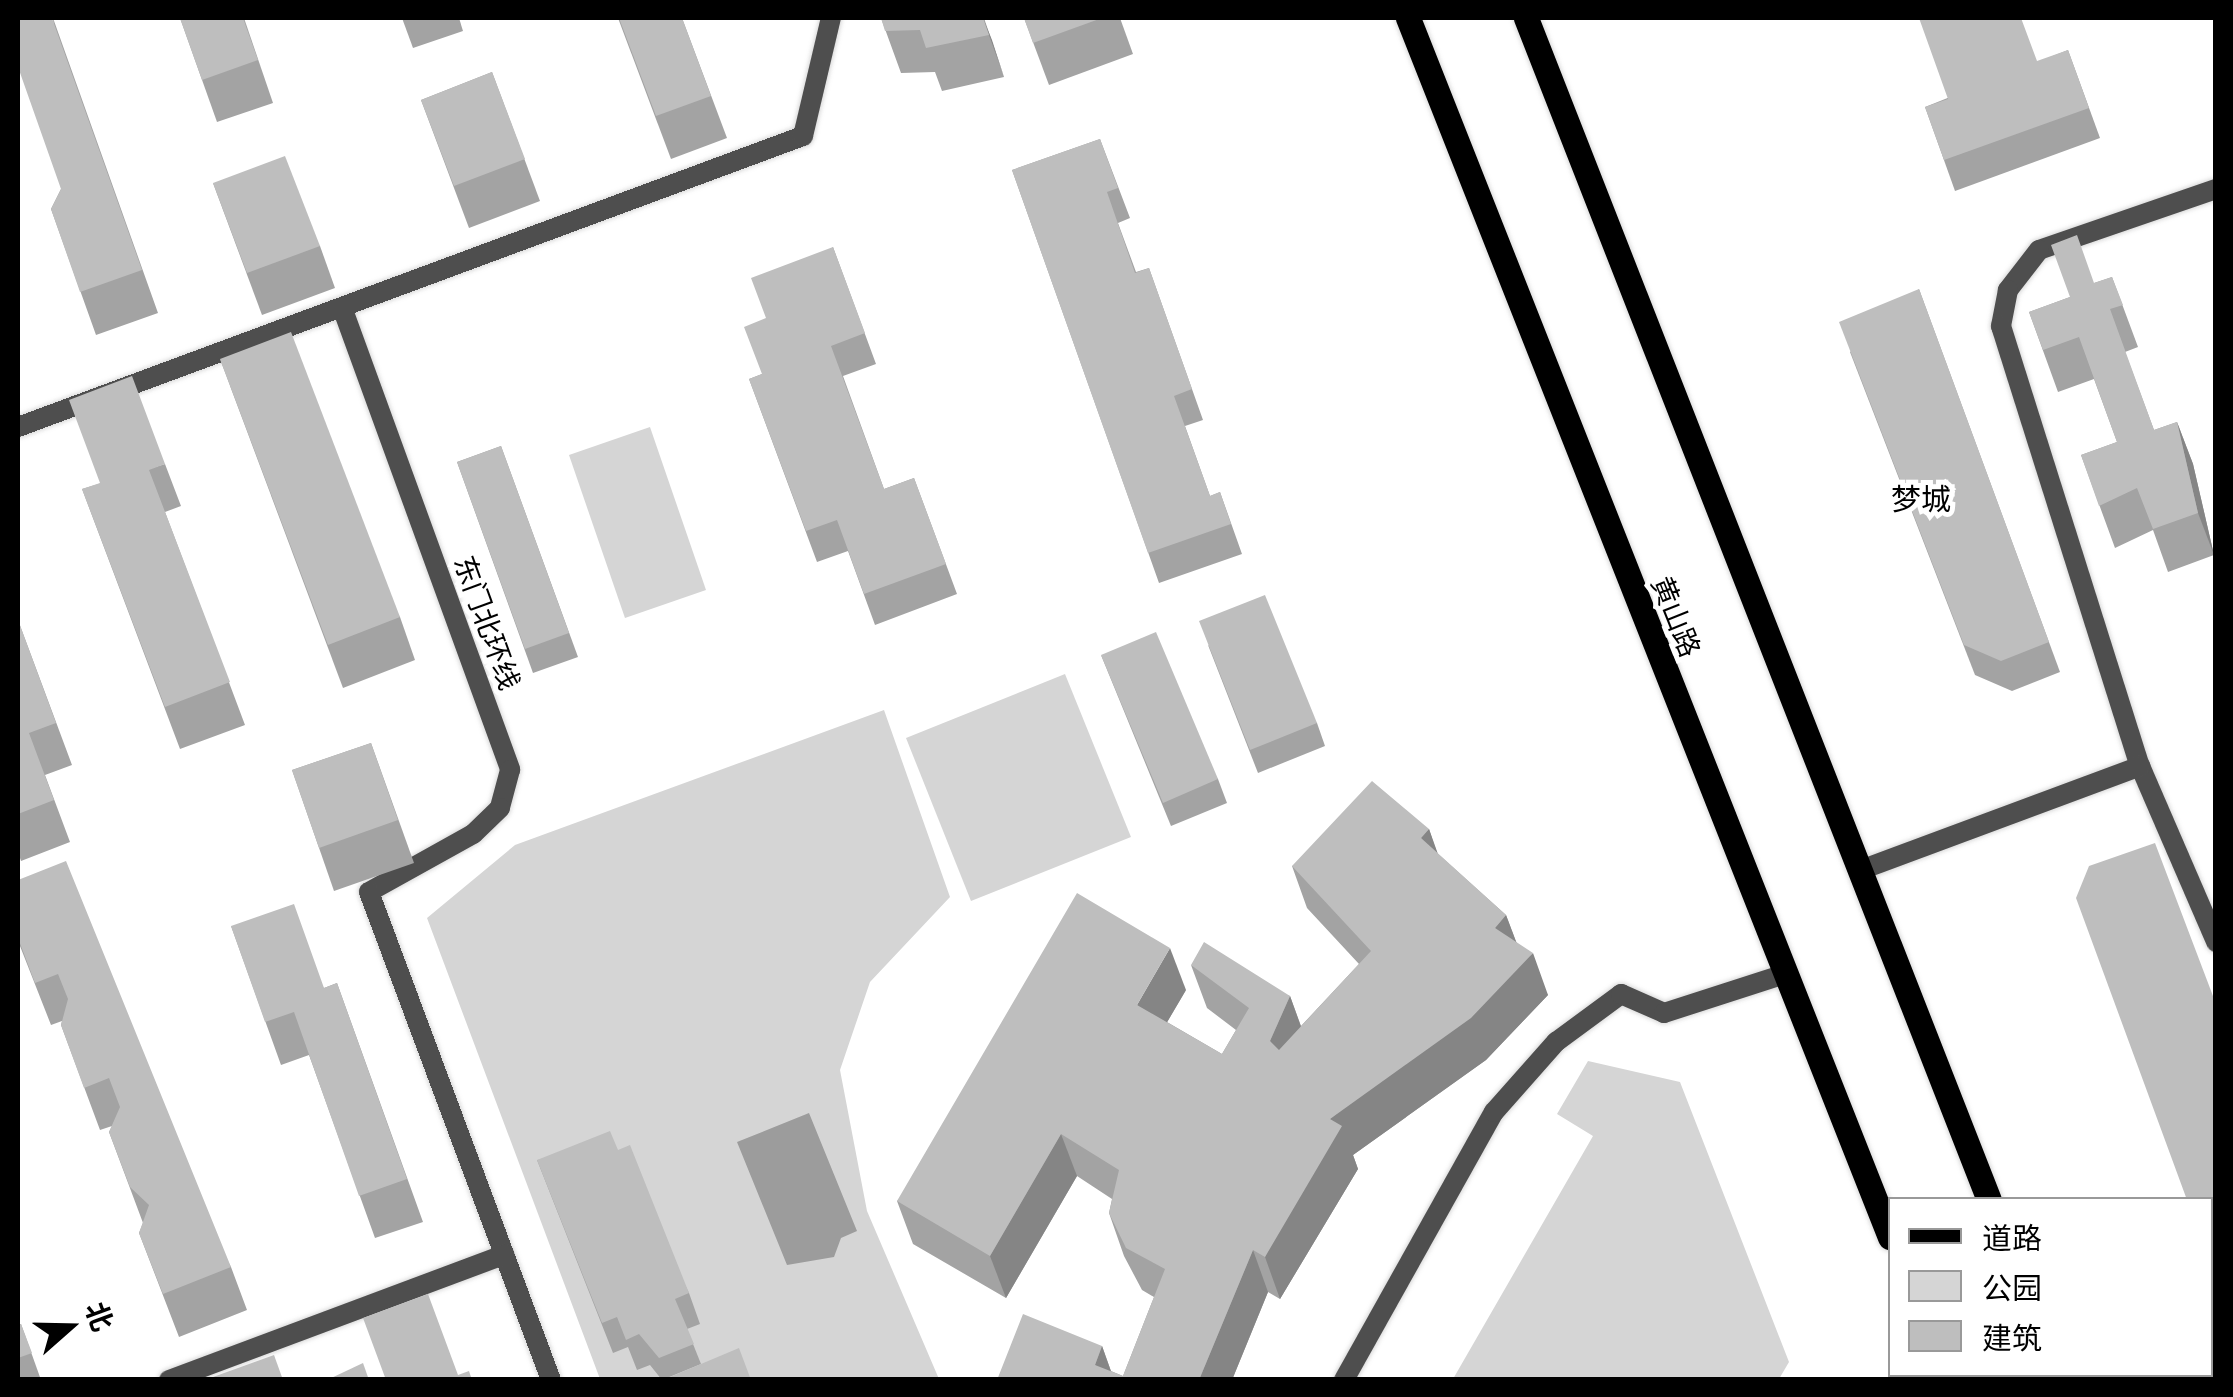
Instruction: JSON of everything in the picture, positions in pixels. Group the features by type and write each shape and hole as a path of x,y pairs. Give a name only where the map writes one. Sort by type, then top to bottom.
{"main road":[{"name":"黄山路","path":"1408,18 1888,1232"},
{"path":"1526,18 1989,1197"}],"street":[{"path":"18,427 343,310 803,136 832,18"},
{"path":"2216,188 2040,250 2008,290 2001,326 2140,766 2216,942"},
{"name":"东门北环线","path":"343,310 510,770 500,808 473,834 369,892 504,1255"},
{"path":"1861,870 2140,766"},
{"path":"1344,1380 1494,1112 1556,1042 1622,994 1664,1012 1786,974"},
{"path":"170,1380 504,1255 551,1380"}],"green space":[{"path":"650,427 706,590 625,618 569,455"},
{"path":"1065,674 1131,837 971,901 906,738"},
{"path":"884,710 950,897 870,982 840,1070 867,1211 939,1379 600,1379 427,918 515,845"},
{"path":"1588,1061 1680,1082 1789,1362 1779,1379 1453,1379 1593,1136 1557,1114"}],"shaded area":[{"path":"809,1113 857,1231 841,1238 834,1257 787,1265 737,1142"}],"building":[{"path":"18,18 52,18 142,270 80,292 51,209 61,189 18,67"},
{"path":"180,18 243,18 258,60 202,80"},
{"path":"619,18 682,18 711,96 656,116"},
{"path":"881,18 983,18 989,35 926,48 920,30 885,31"},
{"path":"1024,18 1102,18 1033,43"},
{"path":"1919,18 2021,18 2037,61 2068,50 2089,108 1944,160 1925,107 1948,99"},
{"path":"492,72 525,159 454,186 421,100"},
{"path":"1100,139 1118,188 1107,192 1135,273 1149,268 1192,389 1174,396 1210,496 1220,492 1231,524 1148,553 1012,170"},
{"path":"285,156 320,246 247,273 213,183"},
{"path":"2077,235 2094,283 2112,277 2123,305 2110,309 2154,430 2177,422 2198,513 2153,529 2137,488 2099,506 2081,455 2117,442 2079,337 2043,350 2029,312 2070,297 2051,245"},
{"path":"833,247 865,333 831,346 884,489 914,478 946,564 864,594 837,520 806,531 749,379 762,374 744,327 766,318 751,278"},
{"path":"1919,289 2049,642 2001,661 1964,645 1839,322"},
{"path":"291,332 400,617 328,645 220,359"},
{"path":"132,376 165,464 149,470 230,682 165,707 82,489 100,483 69,400"},
{"path":"501,446 569,633 525,649 457,462"},
{"path":"1265,595 1317,723 1250,750 1199,621"},
{"path":"18,620 56,723 29,733 54,800 18,814"},
{"path":"1156,632 1218,779 1163,803 1101,655"},
{"path":"371,743 398,820 319,848 292,770"},
{"path":"1372,781 1429,829 1421,838 1506,915 1495,928 1533,953 1471,1018 1330,1119 1342,1126 1265,1257 1253,1250 1199,1380 997,1380 1023,1314 1102,1346 1095,1365 1123,1376 1165,1269 1126,1248 1109,1213 1119,1170 1061,1134 990,1256 897,1201 1077,893 1170,948 1137,1005 1222,1054 1249,1008 1191,965 1204,942 1290,996 1270,1041 1279,1050 1371,951 1292,866"},
{"path":"2155,843 2216,1004 2216,1277 2213,1197 2186,1197 2076,898 2089,866"},
{"path":"66,861 231,1267 163,1294 139,1233 149,1205 130,1187 109,1132 120,1107 109,1078 84,1088 61,1025 68,999 58,974 35,983 18,938 18,880"},
{"path":"294,904 324,988 337,983 407,1179 359,1196 294,1012 265,1022 231,926"},
{"path":"610,1131 618,1150 630,1145 689,1293 675,1299 694,1344 659,1358 639,1334 626,1340 617,1317 602,1323 537,1160"},
{"path":"428,1294 458,1375 469,1371 472,1380 386,1380 363,1318"},
{"path":"21,1324 32,1353 18,1358 18,1325"},
{"path":"739,1348 751,1380 663,1380"},
{"path":"274,1355 283,1380 214,1380 213,1377"},
{"path":"363,1363 369,1380 327,1380"}],"district":[{"name":"梦城","path":"1921,500"}]}
